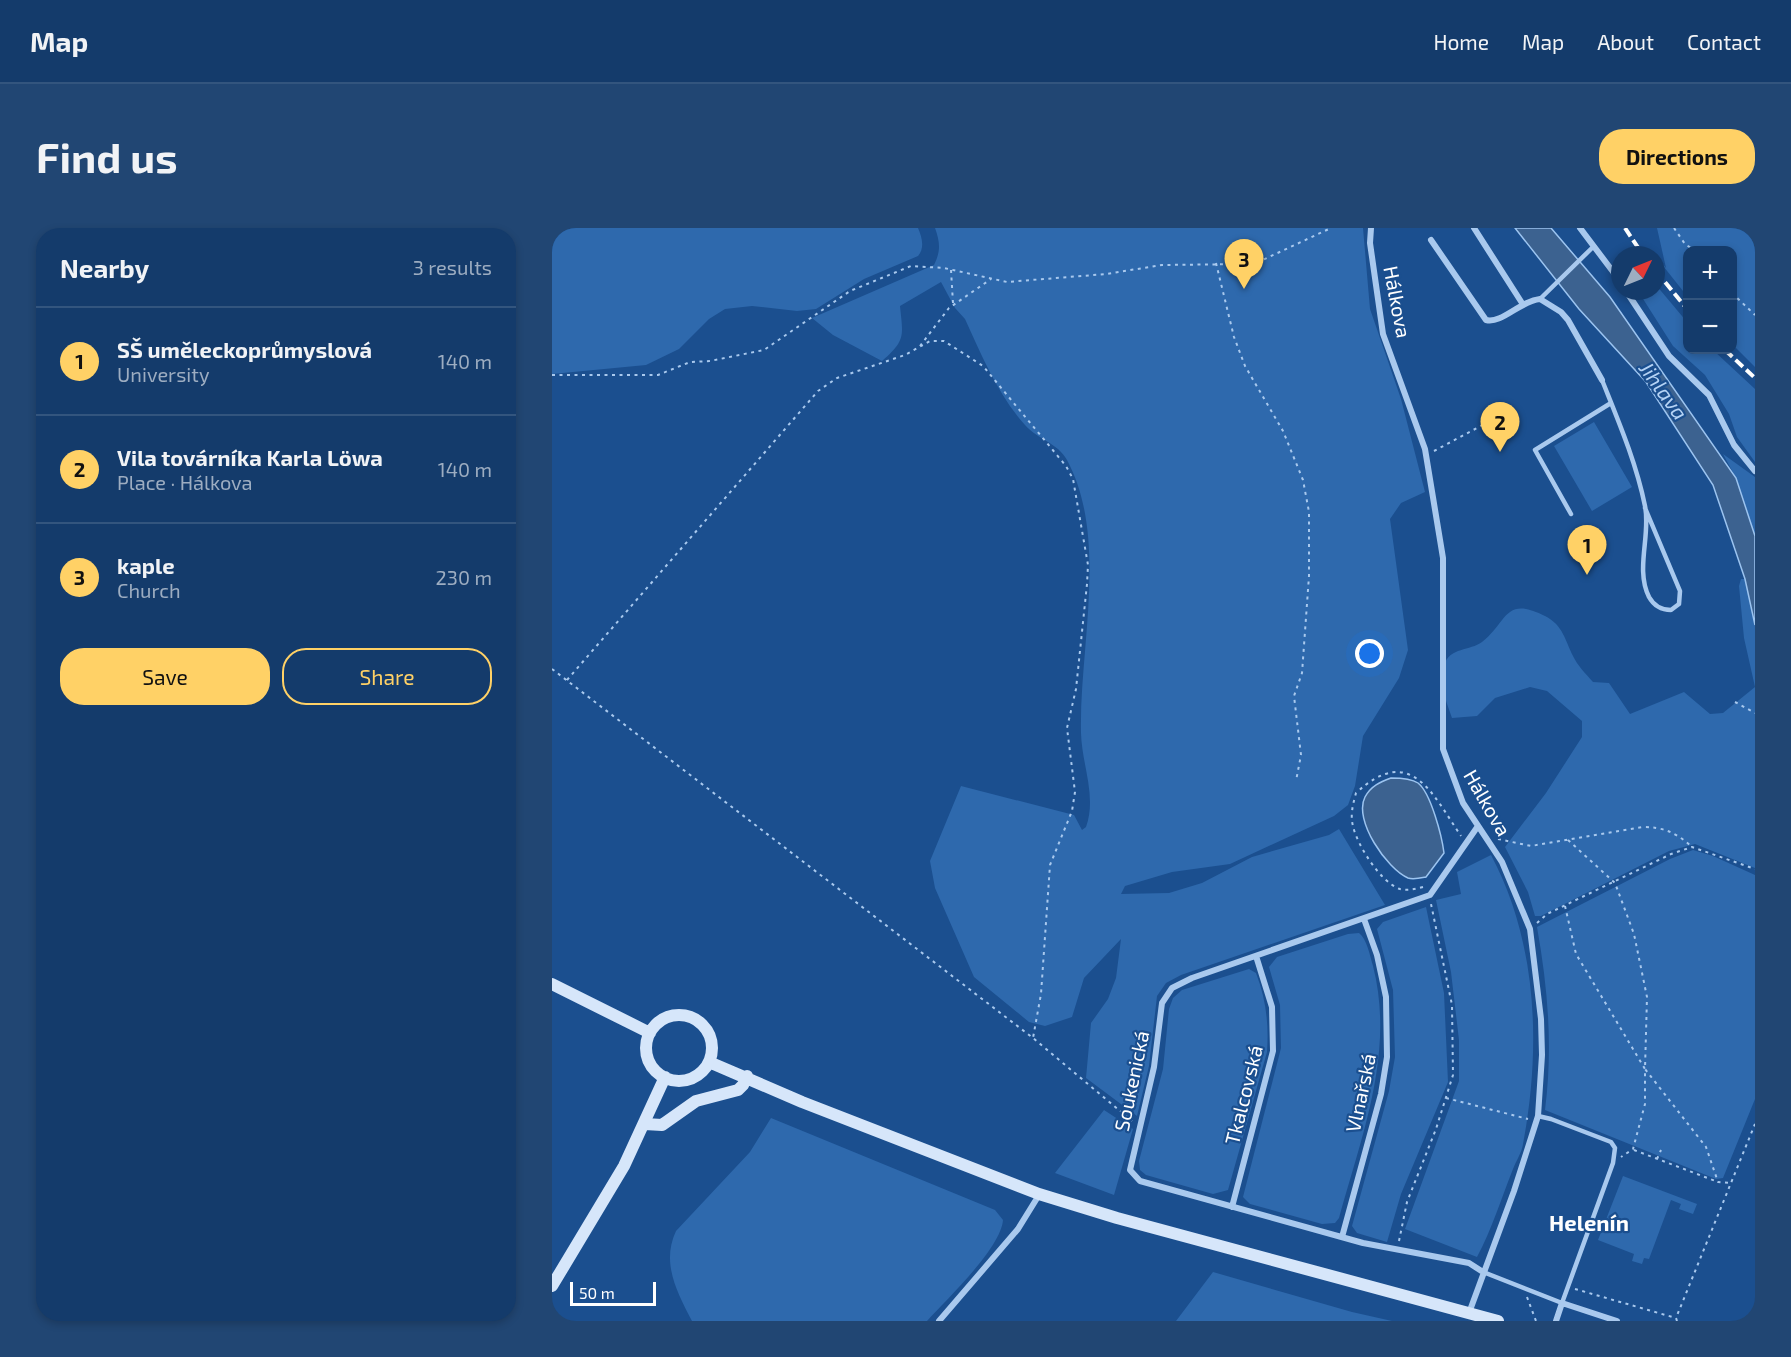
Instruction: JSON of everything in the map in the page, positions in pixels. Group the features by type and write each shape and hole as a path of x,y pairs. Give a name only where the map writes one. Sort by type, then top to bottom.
{"main road":[{"path":"552,984 650,1033"},
{"path":"680,1015 689,1016 705,1027 710,1035 712,1053 709,1062 703,1070 685,1080 665,1077 658,1072 648,1058 647,1041 650,1033 662,1020 680,1015"},
{"path":"709,1062 747,1076 802,1102 1039,1194 1498,1321"},
{"path":"645,1124 662,1125 696,1101 738,1090 747,1076"},
{"path":"552,1286 624,1166 665,1077"}],"street":[{"name":"Hálkova","path":"1371,228 1370,243 1383,334 1426,455 1443,558 1443,749 1463,803 1502,862 1530,928 1541,1019 1542,1055 1537,1119 1514,1191 1469,1313"},
{"path":"1474,228 1522,303"},
{"path":"1580,228 1611,269"},
{"path":"1431,240 1486,320 1497,320 1522,303 1540,299 1561,312 1568,320 1602,380"},
{"path":"1632,300 1669,356 1709,395 1734,445 1755,471"},
{"path":"1430,895 1478,826"},
{"name":"Soukenická","path":"1430,895 1192,978 1172,988 1165,995 1154,1067 1130,1170 1140,1181 1341,1237 1469,1263 1483,1272"},
{"name":"Vlnařská","path":"1341,1237 1381,1094 1387,1057 1386,998 1377,955 1364,919"},
{"name":"Tkalcovská","path":"1232,1207 1273,1051 1272,1007 1256,956"},
{"path":"939,1321 1018,1229 1039,1194"},
{"path":"1557,1321 1562,1303 1617,1321"}],"lane":[{"path":"1540,299 1594,246"},
{"path":"1602,380 1636,471 1645,508 1680,591 1679,604 1671,610 1659,608 1650,597 1646,587 1645,508"},
{"path":"1571,514 1535,450 1611,403"},
{"path":"1483,1272 1562,1303 1566,1286 1613,1163 1615,1148 1611,1142 1551,1119 1537,1119"}],"path":[{"path":"552,375 658,375 690,362 710,361 764,350 850,291 911,266 951,270 1006,282 1051,280 1162,265 1216,262 1254,264 1331,228"},
{"path":"1674,228 1688,246"},
{"path":"1216,262 1234,337 1245,366 1283,431 1303,480 1309,512 1309,576 1302,673 1294,696 1301,755 1296,781"},
{"path":"951,270 953,304"},
{"path":"918,348 953,304 991,279"},
{"path":"1737,298 1755,315"},
{"path":"567,680 818,391 837,378 906,355 930,341 944,341 983,366 1020,413 1059,456 1073,479 1088,565 1077,689 1067,728 1075,792 1072,811 1050,865 1046,936 1033,1038"},
{"path":"1426,455 1490,421"},
{"path":"552,669 1033,1038 1140,1128"},
{"path":"1735,702 1755,713"},
{"path":"1438,884 1411,890 1398,888 1372,864 1362,850 1353,826 1352,808 1356,794 1385,775 1395,773 1420,778 1430,787 1466,844"},
{"path":"1478,826 1499,840 1531,846 1641,827 1657,827 1674,833 1692,847 1755,869"},
{"path":"1568,840 1615,883 1634,934 1647,997 1645,1104 1633,1149 1613,1163"},
{"path":"1530,928 1547,914 1671,854 1692,847"},
{"path":"1398,1250 1407,1202 1451,1084 1454,1059 1452,1005 1430,895"},
{"path":"1565,906 1576,954 1645,1069 1706,1147 1718,1182"},
{"path":"1446,1098 1537,1119"},
{"path":"1566,1286 1677,1320 1755,1124"},
{"path":"1633,1149 1718,1182 1732,1183"},
{"path":"1657,1159 1661,1150"},
{"path":"1524,1289 1536,1321"}],"shaded area":[{"path":"552,228 918,228 922,246 918,256 864,279 816,309 797,311 752,306 725,309 709,319 679,349 646,365 552,374"},
{"path":"935,228 1363,228 1370,309 1401,399 1425,492 1401,503 1390,519 1408,650 1399,678 1363,736 1355,786 1348,805 1334,816 1230,864 1172,872 1125,886 1121,894 1169,893 1202,883 1252,857 1329,835 1339,829 1385,905 1181,975 1166,983 1157,996 1149,1066 1137,1116 1086,1078 1091,1023 1108,999 1116,978 1121,939 1084,978 1072,1017 1045,1026 1029,1022 974,977 935,888 930,861 961,786 1074,815 1082,830 1086,827 1089,815 1090,792 1081,733 1089,594 1087,524 1080,491 1067,460 1058,449 1030,430 1015,413 991,375 965,319 955,308 941,282 900,306 901,337 895,348 882,361 833,335 812,318 934,265 939,246"},
{"path":"1657,228 1755,228 1755,367 1737,349 1737,246 1683,246 1683,291 1665,268 1665,246 1661,246"},
{"path":"1665,296 1683,317 1683,354 1717,354 1755,389 1755,462 1737,437 1729,414 1705,375 1673,346 1644,300 1665,300"},
{"path":"1594,422 1632,487 1592,511 1554,446"},
{"path":"1723,454 1755,477 1755,536 1736,478"},
{"path":"1741,579 1745,579 1755,625 1755,687 1744,638 1739,586"},
{"path":"1514,610 1532,610 1556,624 1582,669 1593,682 1609,683 1630,714 1684,692 1710,714 1723,713 1755,687 1755,868 1695,844 1669,851 1541,916 1535,916 1528,892 1505,847 1546,793 1582,737 1582,721 1547,691 1530,687 1495,698 1477,716 1452,718 1442,679 1447,659 1455,652 1482,642"},
{"path":"1693,850 1713,856 1755,875 1755,1099 1723,1178 1716,1179 1545,1110 1549,1064 1548,1018 1537,927 1670,859"},
{"path":"1491,855 1507,889 1527,960 1533,1034 1532,1071 1529,1108 1522,1147 1477,1257 1405,1229 1459,1081 1459,1040 1451,972 1436,900 1461,894 1457,872"},
{"path":"1426,907 1444,993 1448,1082 1401,1194 1387,1242 1357,1233 1352,1226 1389,1091 1395,1057 1393,990 1377,929 1383,922"},
{"path":"1359,933 1364,939 1373,966 1379,998 1378,1062 1366,1124 1339,1218 1335,1223 1322,1224 1250,1204 1243,1197 1281,1048 1280,1005 1269,967 1277,957 1348,934"},
{"path":"1249,969 1256,973 1264,1002 1268,1032 1267,1052 1228,1190 1213,1194 1146,1175 1140,1170 1139,1161 1163,1069 1169,1009 1173,998 1182,990"},
{"path":"1104,1110 1133,1129 1114,1195 1055,1173"},
{"path":"771,1118 995,1210 1003,1220 1000,1231 983,1258 927,1321 692,1321 676,1288 671,1266 670,1254 676,1231 750,1152"},
{"path":"1623,1176 1697,1204 1693,1214 1679,1209 1681,1204 1671,1200 1649,1259 1644,1258 1642,1264 1632,1261 1634,1254 1598,1240"},
{"path":"1213,1272 1352,1312 1392,1321 1176,1321"}],"water":[{"name":"Jihlava","path":"1515,228 1551,228 1610,297 1736,478 1755,536 1755,625 1745,579 1713,485 1646,382 1579,309"},
{"path":"1391,778 1418,783 1423,788 1435,816 1444,853 1426,877 1410,879 1400,873 1382,854 1368,830 1363,807 1365,797 1376,785"}],"railway":[{"path":"1625,228 1637,246"},
{"path":"1665,282 1683,304"},
{"path":"1729,354 1755,378"}],"place":[{"name":"kaple","path":"1244,289"},
{"name":"Vila továrníka Karla Löwa","path":"1500,452"},
{"name":"SŠ uměleckoprůmyslová","path":"1587,575"}],"district":[{"name":"Helenín","path":"1589,1223"}]}
